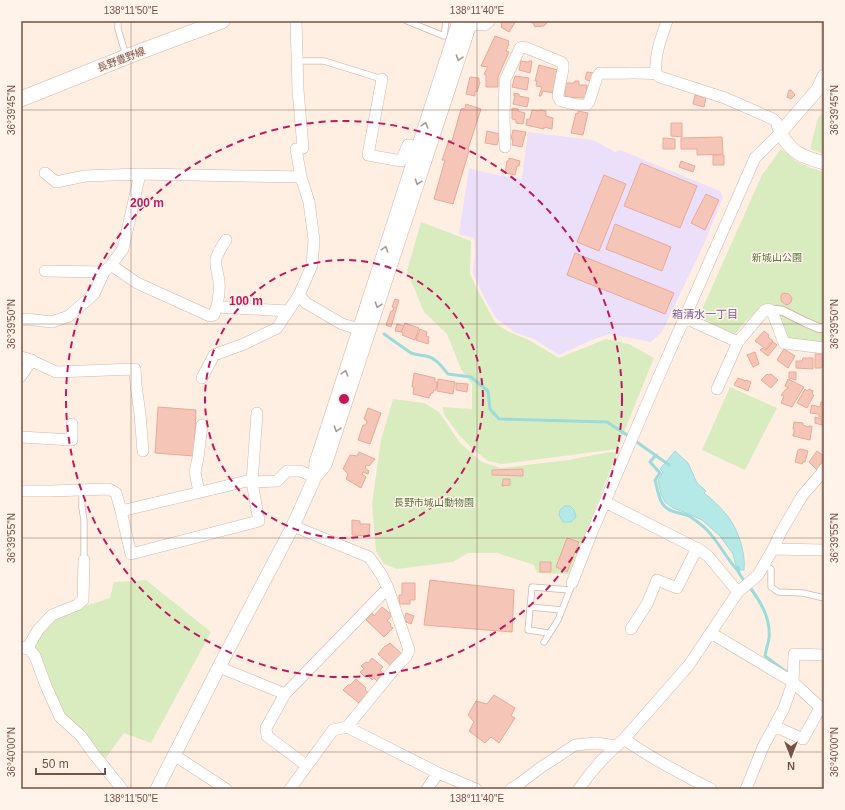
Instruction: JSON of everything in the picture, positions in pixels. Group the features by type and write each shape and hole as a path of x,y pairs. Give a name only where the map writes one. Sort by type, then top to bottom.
{"main road":[{"name":"長野豊野線","path":"21,99 126,56 222,21"}],"street":[{"path":"202,378 214,355 244,344 277,328 299,295 312,264 314,240 308,202 296,150 303,148 298,90 296,21"},
{"path":"466,21 484,24 488,21"},
{"path":"315,477 316,462 418,148 466,21"},
{"path":"157,789 293,526 315,477 325,465 466,21"},
{"path":"656,74 659,43 667,21"},
{"path":"504,147 505,80 520,48 526,48 563,64 558,95 558,98 561,101 578,105 586,105 589,102 597,77 600,73 656,74 660,77 724,98 774,119 780,133 791,148 804,157 824,163"},
{"path":"571,587 648,401 756,158 818,89 824,76"},
{"path":"382,79 368,155 401,161 408,145 418,148"},
{"path":"45,173 56,182 85,176 140,174 301,177"},
{"path":"21,320 26,319 52,322 69,316 94,294 107,268 123,249 140,174"},
{"path":"45,271 107,268 210,316 214,315 217,307 219,281 216,261 218,253 226,240"},
{"path":"299,295 306,303 342,324 359,329"},
{"path":"217,307 288,311"},
{"path":"717,389 738,342 764,311 768,309 772,311 783,311 819,328 824,328"},
{"path":"772,311 784,343 824,348"},
{"path":"685,318 738,342"},
{"path":"21,376 26,358 56,372 135,369 143,451"},
{"path":"21,491 109,489 116,493 130,554 259,521 252,482 257,414"},
{"path":"21,437 72,440 72,424"},
{"path":"199,492 195,472 202,425"},
{"path":"579,789 689,665 738,592 758,575 802,496 824,469"},
{"path":"121,511 247,481 277,482 287,471 300,471 315,477"},
{"path":"605,502 697,548 708,556 738,592"},
{"path":"290,789 334,730 347,727 396,667 406,657 409,650 388,588 381,574 368,557 293,526"},
{"path":"632,629 647,604 657,580 677,588 697,548"},
{"path":"773,549 824,550"},
{"path":"84,560 83,600 77,605 52,615 24,648 30,650 35,656 60,717 81,736 122,789"},
{"path":"306,766 267,736 266,728 285,694 388,588"},
{"path":"711,633 793,682 822,709 803,739 774,726"},
{"path":"746,789 763,747 784,708 793,682 794,654 824,655"},
{"path":"219,667 285,694"},
{"path":"347,727 438,774 476,789"},
{"path":"511,789 575,744 620,742 642,752 673,770 711,789"},
{"path":"174,754 226,789"},
{"path":"427,789 438,774"}],"lane":[{"path":"118,21 118,29 126,56"},
{"path":"407,21 444,36 446,21"},
{"path":"298,61 324,61 382,79"},
{"path":"82,490 84,560"},
{"path":"764,565 771,569 771,587 778,592 803,593 824,598"},
{"path":"544,642 558,620 571,587 532,587 528,630 549,633"},
{"path":"530,607 562,610"}],"shaded area":[{"path":"528,132 593,140 615,152 620,150 720,191 723,197 704,244 662,332 651,342 610,334 594,339 559,355 534,339 514,332 496,318 473,273 475,253 474,238 459,234 469,168 492,174 522,179"}],"green space":[{"path":"824,111 824,154 810,149 818,118"},
{"name":"新城山公園","path":"781,149 796,161 824,172 824,344 788,338 777,310 772,304 765,304 744,323 734,335 699,316 762,175"},
{"path":"421,222 471,241 470,274 496,324 509,332 529,340 559,358 606,339 629,344 654,358 617,449 502,464 488,461 460,436 445,416 442,407 472,409 472,384 461,369 447,334 424,312 407,271"},
{"path":"730,387 777,408 745,470 702,450"},
{"name":"長野市城山動物園","path":"393,399 424,403 439,412 460,443 482,462 501,468 568,460 610,452 617,453 569,574 537,573 534,565 497,553 468,553 453,562 397,569 384,564 376,551 372,504 381,440"},
{"path":"146,580 211,632 151,743 124,733 105,759 68,718 53,696 33,646 49,623 79,608 110,598 114,582"}],"water":[{"path":"675,451 688,463 697,483 706,491 704,493 713,500 729,518 740,540 744,555 744,570 738,570 733,554 720,536 702,520 673,508 665,502 661,494 658,480 663,472 660,469"},
{"path":"564,506 570,506 574,510 576,517 571,522 563,522 559,515 560,510"}],"building":[{"path":"502,21 516,21 509,32 501,27"},
{"path":"528,21 548,22 544,26 535,27 533,23"},
{"path":"495,36 509,41 506,51 509,52 498,77 498,87 486,87 486,75 484,74 488,67 481,66"},
{"path":"521,61 532,61 530,73 519,70"},
{"path":"539,65 558,70 556,85 553,93 543,91 541,96 539,96 542,87 536,86 537,81 535,81"},
{"path":"587,72 594,73 591,82 585,79"},
{"path":"515,76 529,78 527,90 512,87"},
{"path":"470,77 479,78 480,82 477,92 475,91 475,96 466,94"},
{"path":"575,81 579,81 579,85 587,85 586,98 565,97 565,83 574,83"},
{"path":"789,90 791,90 795,95 791,99 787,97"},
{"path":"514,93 519,94 519,96 529,98 527,107 513,104 515,96"},
{"path":"695,95 706,98 704,107 693,104"},
{"path":"466,104 481,109 453,204 434,199 445,160 442,160 449,140 452,141 461,109 465,108"},
{"path":"512,108 518,109 518,111 525,113 523,124 516,123 516,120 512,119"},
{"path":"532,110 546,111 546,116 553,118 552,129 544,127 544,129 526,125 527,119 530,119"},
{"path":"578,111 588,113 583,135 571,133 576,113 578,114"},
{"path":"671,123 682,123 682,137 671,136"},
{"path":"513,130 526,132 522,147 512,145 513,139 511,139"},
{"path":"487,131 500,134 497,145 485,143"},
{"path":"722,137 723,154 697,155 697,149 681,149 681,138"},
{"path":"663,138 675,139 675,149 663,149"},
{"path":"713,155 724,155 724,165 713,165"},
{"path":"509,158 520,161 515,175 505,173"},
{"path":"681,161 695,166 693,172 679,167"},
{"path":"641,163 697,186 680,228 624,206"},
{"path":"604,175 626,184 599,251 577,242"},
{"path":"706,194 719,200 705,230 691,223"},
{"path":"615,224 671,247 662,271 606,249"},
{"path":"575,253 674,293 665,314 567,275"},
{"path":"783,293 789,294 792,298 789,304 786,305 781,301 781,295"},
{"path":"395,299 399,300 391,327 386,325 391,311 393,311 394,307 392,307"},
{"path":"405,323 419,328 415,340 402,335 403,333 401,332"},
{"path":"397,324 404,326 401,332 395,331"},
{"path":"420,329 427,332 426,336 429,337 428,344 416,340"},
{"path":"764,331 773,341 766,349 755,341"},
{"path":"773,342 777,345 768,356 760,350 762,348 766,350"},
{"path":"784,349 795,356 788,368 777,360"},
{"path":"755,352 759,364 753,367 747,355"},
{"path":"815,354 824,354 824,364 821,368 815,368"},
{"path":"803,358 813,358 813,369 796,368 796,361 802,361"},
{"path":"789,372 796,372 796,380 789,378"},
{"path":"414,373 435,378 435,382 437,382 436,390 431,393 429,398 413,394 414,387 412,387"},
{"path":"767,374 771,374 778,380 771,388 761,380"},
{"path":"738,378 751,382 748,391 734,385"},
{"path":"438,379 455,382 453,394 437,391"},
{"path":"788,379 804,387 792,407 781,403 784,396 781,395 788,387 785,386"},
{"path":"456,383 468,384 467,392 456,390"},
{"path":"805,389 807,391 809,389 813,391 812,394 814,395 807,408 797,403"},
{"path":"821,402 824,402 824,412 822,417 819,417 819,414 810,413 812,405 820,407"},
{"path":"158,407 196,410 194,456 155,453"},
{"path":"368,408 381,413 370,444 358,440 363,425 366,425 367,421 364,419"},
{"path":"815,417 822,419 822,425 815,423"},
{"path":"794,422 803,423 803,425 808,427 812,426 810,440 793,436"},
{"path":"801,449 808,451 805,462 802,464 795,462 798,450"},
{"path":"817,451 824,456 824,458 817,470 809,462"},
{"path":"359,452 375,459 369,466 366,465 365,468 369,471 368,474 363,472 362,474 366,477 361,488 346,479 348,474 343,469 350,455 357,456"},
{"path":"523,469 523,476 492,475 492,470"},
{"path":"503,479 510,479 510,485 502,486"},
{"path":"352,520 360,521 360,524 370,524 369,536 352,535"},
{"path":"567,538 579,542 567,572 556,567"},
{"path":"540,562 551,562 551,572 540,572"},
{"path":"430,580 514,590 512,632 424,625"},
{"path":"402,583 415,583 415,600 410,600 410,604 399,604 399,595 402,595"},
{"path":"382,607 392,615 387,621 393,628 384,637 366,620 372,613 374,616"},
{"path":"406,613 414,616 411,624 404,621"},
{"path":"390,643 402,654 391,666 378,654"},
{"path":"372,658 383,667 380,670 384,675 379,683 374,678 372,680 367,675 365,677 360,672 364,669 361,666 366,662 368,663"},
{"path":"356,679 366,688 365,689 368,693 359,703 343,690"},
{"path":"494,695 515,708 511,716 515,718 499,743 491,737 485,743 469,731 474,722 468,715 476,701 487,704"}],"waterway":[{"path":"384,334 411,353 430,357 448,374 471,377 488,391 490,409 499,419 607,422 630,437"},
{"path":"634,440 669,465"},
{"path":"656,455 650,462 660,473 655,480 662,503 667,509 689,516 704,527 738,571"},
{"path":"738,567 739,573 745,582"},
{"path":"749,586 761,604 768,624 769,638 765,656 789,674"}],"district":[{"name":"箱清水一丁目","path":"705,314"}]}
